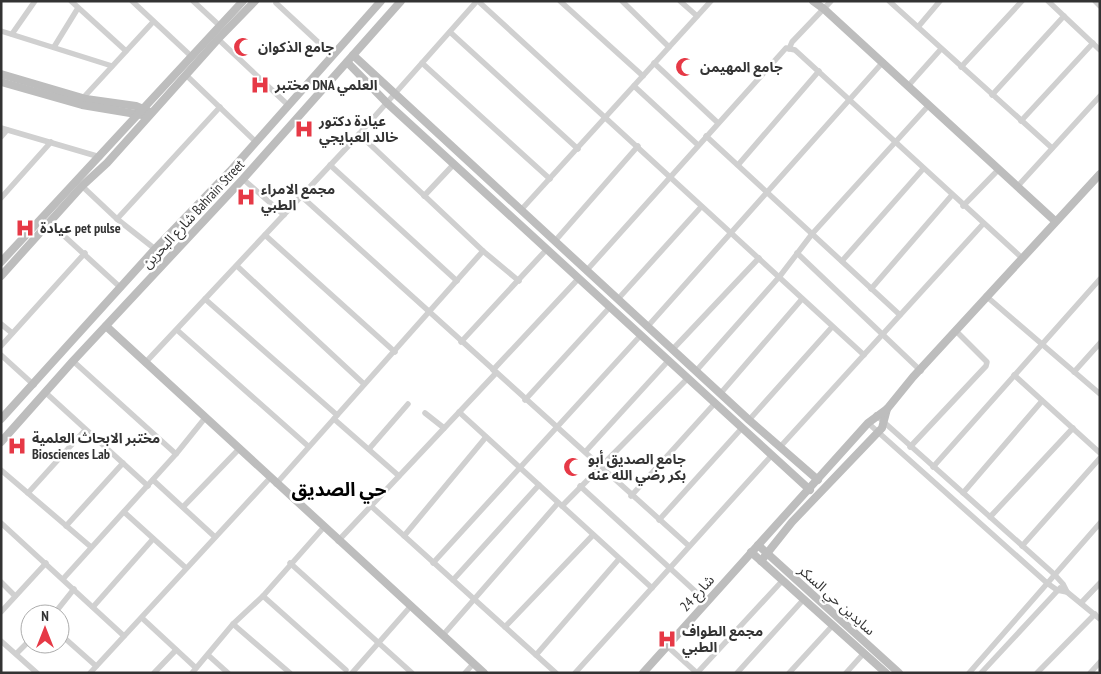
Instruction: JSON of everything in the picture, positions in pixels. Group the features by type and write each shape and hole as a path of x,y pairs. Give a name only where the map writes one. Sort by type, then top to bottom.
{"street":[{"path":"12,34 35,1"},
{"path":"71,1 126,51"},
{"path":"132,1 191,56"},
{"path":"193,1 220,26"},
{"path":"1,262 100,157 186,75 218,39 237,13 243,1"},
{"path":"2,274 82,186 107,163 191,56 220,26 255,1"},
{"name":"شارع البحرين Bahrain Street","path":"1,442 73,361 244,179 401,1"},
{"path":"145,363 359,134 477,1 638,146 668,177 780,276 802,299 864,355"},
{"path":"560,1 643,76"},
{"path":"622,1 669,47"},
{"path":"680,1 696,16"},
{"path":"521,210 711,1"},
{"path":"813,1 883,62 1055,221"},
{"path":"789,49 792,42 831,1"},
{"path":"889,1 1052,148"},
{"path":"918,27 940,1"},
{"path":"961,67 1022,1"},
{"path":"1048,1 1100,50"},
{"path":"1095,1 1100,6"},
{"path":"276,3 332,55"},
{"name":"شارع البحرين Bahrain Street","path":"1,419 34,385 155,249 205,198 376,3"},
{"path":"54,47 78,8"},
{"path":"992,95 1064,16"},
{"path":"82,98 154,22"},
{"path":"1,31 112,66"},
{"path":"450,32 578,149"},
{"path":"218,39 288,105"},
{"path":"1021,122 1093,43"},
{"path":"587,270 668,177 786,48 795,50 819,71 923,169 1021,257"},
{"path":"908,86 941,49"},
{"path":"353,55 720,394 818,480"},
{"path":"346,62 387,103 810,490"},
{"path":"648,326 883,62"},
{"path":"422,63 550,179"},
{"path":"654,64 718,123"},
{"path":"738,165 819,71"},
{"path":"1,74 82,98 146,114"},
{"path":"186,75 255,141"},
{"path":"1,82 82,105 146,114"},
{"path":"634,86 698,145"},
{"path":"1017,187 1100,96"},
{"path":"696,371 780,276 812,234 929,105"},
{"path":"117,219 220,107"},
{"path":"1,137 4,129 100,157"},
{"path":"359,134 483,251 519,281"},
{"path":"706,136 900,315"},
{"path":"1,198 52,142"},
{"path":"555,241 638,146"},
{"path":"424,196 454,164"},
{"path":"330,165 457,281"},
{"path":"842,262 923,169"},
{"path":"964,206 999,169"},
{"path":"761,561 792,522 879,432 885,424 887,409 913,376 920,371 1021,257 1100,174"},
{"path":"244,179 284,215"},
{"path":"82,186 117,219 155,249"},
{"path":"871,289 952,195"},
{"path":"301,196 555,427 586,451 631,496 689,546"},
{"path":"205,198 216,208"},
{"path":"618,299 701,207"},
{"path":"50,223 85,253 121,288"},
{"path":"780,447 983,224"},
{"path":"265,235 395,352"},
{"path":"20,242 26,249"},
{"path":"461,342 547,249"},
{"path":"276,484 308,446 430,313 483,251"},
{"path":"1,346 85,253"},
{"path":"797,253 920,371"},
{"path":"673,349 759,258"},
{"path":"236,266 364,384"},
{"path":"338,541 459,412 579,278"},
{"path":"933,467 1100,279"},
{"path":"986,296 1100,394"},
{"path":"206,299 399,476"},
{"path":"720,394 802,299"},
{"path":"525,400 610,307"},
{"path":"1,324 12,333"},
{"path":"106,326 238,450 484,673"},
{"path":"749,420 832,327"},
{"path":"177,330 308,446"},
{"path":"910,447 986,366 987,362 956,331"},
{"path":"433,563 555,427 641,335"},
{"path":"652,345 660,337"},
{"path":"1074,372 1100,342"},
{"path":"1,355 34,385"},
{"path":"586,451 668,360"},
{"path":"73,361 176,454"},
{"path":"1014,375 1100,453"},
{"path":"443,635 560,504 688,378"},
{"path":"46,393 148,486"},
{"path":"963,494 1042,401"},
{"path":"631,496 715,402"},
{"path":"369,449 408,404"},
{"name":"شارع 24","path":"643,673 751,552 810,490 868,423 876,415 887,409"},
{"path":"459,412 519,469 652,588"},
{"path":"425,413 444,428"},
{"path":"876,415 1054,574 1067,592 1097,616 1037,673"},
{"path":"64,579 148,486 205,418"},
{"path":"868,423 1047,583 1057,590 1067,592"},
{"path":"659,520 742,428"},
{"path":"990,517 1073,428"},
{"path":"28,493 85,430"},
{"path":"404,536 486,437"},
{"path":"182,508 238,450"},
{"path":"575,673 772,455"},
{"path":"1022,546 1100,458"},
{"path":"66,526 123,463"},
{"path":"797,478 805,469"},
{"path":"1,470 91,547"},
{"path":"90,673 270,478"},
{"path":"153,480 215,537"},
{"path":"453,580 539,485"},
{"path":"580,486 707,602"},
{"path":"371,506 474,601 556,673"},
{"path":"124,512 186,568"},
{"path":"1,523 124,636"},
{"path":"969,673 1054,574 1100,524"},
{"path":"142,618 176,650 194,671 233,624 263,596 290,563 324,527"},
{"path":"505,627 593,535"},
{"path":"93,607 153,539"},
{"name":"سايدين حي السكر","path":"758,545 899,673"},
{"name":"سايدين حي السكر","path":"751,552 886,673"},
{"path":"536,655 619,559"},
{"path":"1,612 46,563"},
{"path":"290,563 411,672"},
{"path":"667,646 697,673 783,580"},
{"path":"1,582 16,596"},
{"path":"1081,603 1100,583"},
{"path":"981,673 1063,584"},
{"path":"62,604 74,589"},
{"path":"263,596 346,670"},
{"path":"737,673 804,599"},
{"path":"352,673 410,607"},
{"path":"233,624 290,673"},
{"path":"789,673 833,625"},
{"path":"70,643 96,666"},
{"path":"2,644 18,653 35,672"},
{"path":"154,673 176,650"},
{"path":"846,673 864,653"},
{"path":"208,655 228,673"},
{"path":"1090,673 1100,662"},
{"path":"465,673 473,664"}],"place":[{"name":"جامع الذكوان","path":"243,47"},
{"name":"جامع المهيمن","path":"685,67"},
{"name":"مختبر DNA العلمي","path":"260,85"},
{"name":"عيادة دكتور خالد العبايجي","path":"304,129"},
{"name":"مجمع الامراء الطبي","path":"246,197"},
{"name":"عيادة pet pulse","path":"25,228"},
{"name":"مختبر الابحاث العلمية Biosciences Lab","path":"17,446"},
{"name":"جامع الصديق أبو بكر رضي الله عنه","path":"573,467"},
{"name":"مجمع الطواف الطبي","path":"667,639"}],"district":[{"name":"حي الصديق","path":"339,489"}]}
